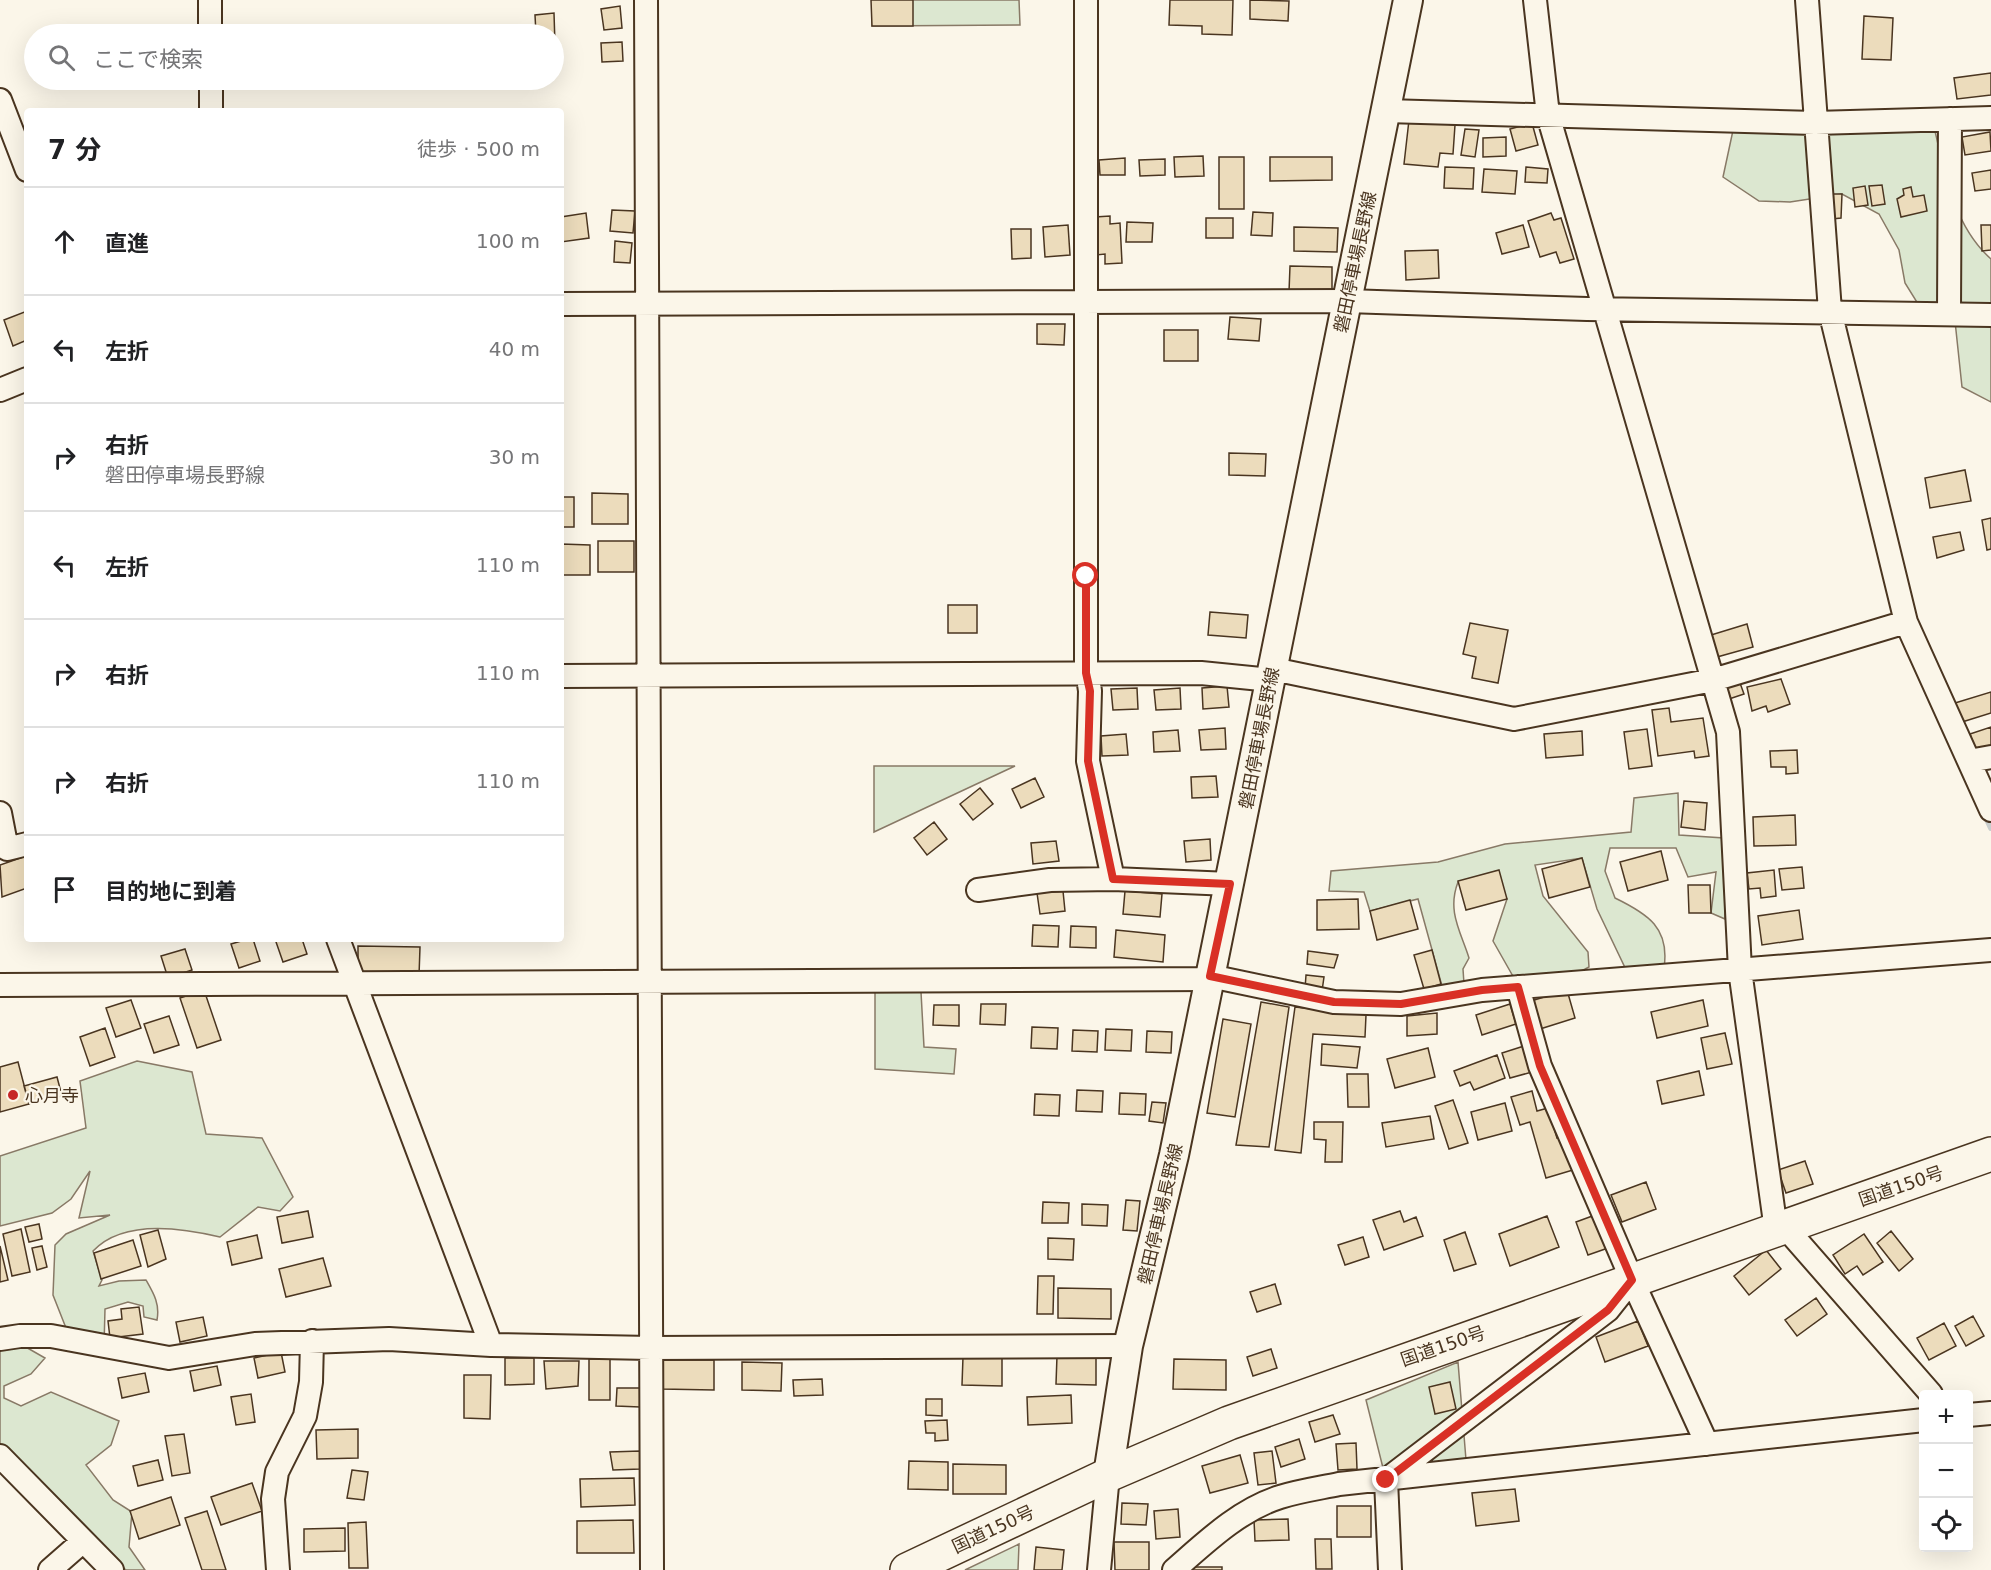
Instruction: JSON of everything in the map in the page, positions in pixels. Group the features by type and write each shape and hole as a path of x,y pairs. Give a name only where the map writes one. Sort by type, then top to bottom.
{"highway":[{"name":"国道150号","path":"907,1570 1108,1475 1229,1423 1991,1154"}],"main road":[{"name":"磐田停車場長野線","path":"1108,1475 1128,1346 1174,1155 1408,0"}],"street":[{"path":"210,0 210,24"},
{"path":"646,0 652,1570"},
{"path":"1086,0 1086,673 1090,691 1088,761 1113,879"},
{"path":"1535,0 1548,115 1597,309 1728,732 1740,970 1780,1228 1926,1390"},
{"path":"1807,0 1830,311 1906,622 1991,810"},
{"path":"211,90 211,108"},
{"path":"0,100 24,162"},
{"path":"1386,111 1815,123 1991,118"},
{"path":"1949,312 1950,119"},
{"path":"564,304 1347,301 1597,309 1949,312 1991,315"},
{"path":"0,390 24,381"},
{"path":"564,676 1086,673 1272,675 1514,719 1714,684 1906,622"},
{"path":"1969,761 1991,757"},
{"path":"0,813 11,848"},
{"path":"978,890 1050,880 1113,879 1230,884"},
{"path":"339,942 491,1345"},
{"path":"0,985 650,984 1209,978 1334,1002 1401,1004 1482,990 1991,950"},
{"path":"1518,987 1540,1066 1632,1280 1707,1444"},
{"path":"1386,1480 1608,1310 1632,1280"},
{"path":"0,1340 20,1336 51,1336 169,1358 255,1344 389,1339 491,1345 651,1348 1128,1346"},
{"path":"278,1570 273,1499 277,1472 305,1416 311,1382 312,1341"},
{"path":"1973,1415 1991,1413"},
{"path":"1174,1570 1205,1542 1261,1505 1281,1496 1339,1484 1919,1420"},
{"path":"0,1456 112,1570"},
{"path":"1099,1570 1108,1475"},
{"path":"1386,1480 1390,1570"},
{"path":"50,1570 82,1542"}],"green space":[{"path":"872,0 1019,0 1020,25 872,26"},
{"path":"1735,121 1905,121 1935,131 1953,200 1960,216 1968,232 1991,259 1991,306 1923,312 1905,283 1899,250 1879,214 1842,194 1790,202 1759,201 1723,177"},
{"path":"1955,321 1991,321 1991,402 1962,387"},
{"path":"874,766 1015,766 874,832"},
{"path":"1678,793 1679,835 1724,838 1725,919 1711,913 1716,872 1688,877 1676,848 1610,848 1605,871 1615,898 1647,917 1660,932 1664,942 1664,968 1630,978 1597,909 1582,858 1535,865 1543,896 1588,952 1589,967 1572,976 1514,978 1493,941 1507,899 1458,882 1454,911 1469,958 1463,969 1464,984 1445,997 1418,899 1370,911 1364,892 1329,891 1331,871 1438,862 1505,844 1631,832 1634,798"},
{"path":"875,992 921,992 924,1047 956,1049 954,1074 875,1069"},
{"path":"137,1061 192,1072 206,1134 262,1138 293,1197 280,1211 258,1207 220,1237 171,1229 137,1230 120,1234 93,1251 102,1280 99,1286 119,1281 146,1280 156,1299 158,1309 157,1320 144,1317 143,1306 128,1302 105,1309 104,1346 66,1328 53,1295 55,1245 66,1234 110,1215 79,1218 90,1171 71,1199 52,1213 0,1226 0,1156 86,1128 80,1081"},
{"path":"10,1338 45,1358 31,1374 4,1386 4,1398 21,1406 51,1392 119,1421 111,1445 86,1465 113,1500 132,1512 129,1547 145,1570 126,1570 82,1542 0,1456 0,1341"},
{"path":"1458,1362 1467,1472 1386,1480 1366,1400"},
{"path":"1019,1544 1018,1570 965,1570"}],"building":[{"path":"871,0 913,0 913,26 872,26"},
{"path":"1170,0 1233,0 1232,35 1202,34 1202,26 1169,25"},
{"path":"1250,0 1289,1 1288,21 1250,19"},
{"path":"620,6 622,28 604,30 601,9"},
{"path":"554,13 554,24 535,24 535,15"},
{"path":"1864,16 1893,18 1891,60 1862,59"},
{"path":"622,42 623,61 602,62 601,43"},
{"path":"1991,73 1991,95 1957,99 1954,78"},
{"path":"1409,120 1455,125 1453,154 1440,153 1438,167 1404,164"},
{"path":"1532,123 1538,145 1516,151 1510,129"},
{"path":"1465,129 1479,130 1475,157 1461,155"},
{"path":"1990,132 1991,151 1965,155 1962,137"},
{"path":"1506,137 1506,156 1483,157 1483,138"},
{"path":"1203,156 1204,176 1175,177 1174,157"},
{"path":"1219,157 1244,157 1244,209 1219,209"},
{"path":"1270,157 1332,157 1332,180 1270,181"},
{"path":"1125,158 1125,175 1100,175 1099,160"},
{"path":"1165,159 1165,175 1140,176 1139,160"},
{"path":"1445,167 1474,168 1473,189 1444,188"},
{"path":"1526,167 1548,169 1547,183 1525,182"},
{"path":"1484,169 1517,171 1515,194 1482,192"},
{"path":"1991,170 1991,189 1975,191 1972,173"},
{"path":"1882,185 1885,204 1872,206 1869,186"},
{"path":"1865,186 1868,205 1855,207 1853,188"},
{"path":"1911,187 1913,197 1924,195 1927,211 1901,217 1897,199 1904,195 1903,189"},
{"path":"1826,194 1842,194 1841,218 1832,219"},
{"path":"612,210 635,211 633,233 610,231"},
{"path":"1253,212 1273,213 1272,236 1251,235"},
{"path":"586,213 589,238 564,242 564,217"},
{"path":"1551,213 1554,220 1561,218 1574,259 1560,263 1556,252 1540,257 1528,221"},
{"path":"1110,216 1110,224 1120,223 1122,263 1105,264 1105,254 1096,255 1095,217"},
{"path":"1206,218 1233,218 1233,238 1206,238"},
{"path":"1127,222 1153,223 1152,242 1126,242"},
{"path":"1068,225 1070,255 1045,257 1043,227"},
{"path":"1523,225 1529,247 1502,254 1496,233"},
{"path":"1981,225 1991,225 1991,250 1982,251"},
{"path":"1294,227 1338,228 1337,252 1294,251"},
{"path":"1011,229 1031,229 1031,258 1012,259"},
{"path":"615,241 632,243 630,263 614,262"},
{"path":"1438,250 1439,278 1406,280 1405,251"},
{"path":"1290,266 1332,267 1332,292 1289,292"},
{"path":"24,312 24,341 13,346 4,320"},
{"path":"1230,317 1261,319 1259,341 1228,339"},
{"path":"1037,324 1065,324 1064,345 1037,344"},
{"path":"1164,330 1198,330 1198,361 1164,361"},
{"path":"1229,453 1266,454 1265,476 1229,475"},
{"path":"1965,470 1971,501 1930,508 1925,478"},
{"path":"592,493 628,494 628,524 592,524"},
{"path":"564,497 574,497 574,527 564,527"},
{"path":"1991,518 1991,549 1987,550 1982,520"},
{"path":"1960,532 1964,550 1937,558 1933,537"},
{"path":"598,541 634,541 634,572 598,572"},
{"path":"564,544 590,545 590,575 564,575"},
{"path":"948,605 977,605 977,633 948,633"},
{"path":"1210,612 1248,615 1246,638 1208,635"},
{"path":"1470,623 1508,630 1498,683 1472,678 1476,657 1463,654"},
{"path":"1747,624 1753,647 1717,657 1711,635"},
{"path":"1781,679 1790,704 1768,712 1766,706 1752,711 1747,687"},
{"path":"1740,683 1744,694 1729,699 1726,688"},
{"path":"1227,686 1229,707 1203,709 1202,688"},
{"path":"1137,688 1138,709 1113,710 1111,689"},
{"path":"1180,688 1181,709 1156,710 1154,690"},
{"path":"1991,692 1991,713 1962,722 1955,703"},
{"path":"1669,708 1671,722 1703,718 1709,756 1695,758 1694,751 1658,756 1652,710"},
{"path":"1991,727 1991,747 1976,752 1970,734"},
{"path":"1225,728 1226,749 1201,750 1199,730"},
{"path":"1647,729 1652,766 1629,769 1624,732"},
{"path":"1178,730 1180,751 1154,752 1153,732"},
{"path":"1582,731 1583,755 1546,758 1544,734"},
{"path":"1126,734 1128,755 1102,756 1101,736"},
{"path":"1797,750 1798,773 1786,774 1786,767 1771,767 1770,751"},
{"path":"1216,776 1218,797 1192,798 1191,777"},
{"path":"1035,778 1044,797 1021,808 1012,789"},
{"path":"980,788 993,804 973,820 960,804"},
{"path":"1684,801 1707,803 1705,830 1681,827"},
{"path":"1795,815 1796,845 1754,846 1753,817"},
{"path":"934,822 947,839 927,855 914,838"},
{"path":"1210,839 1211,860 1186,862 1184,841"},
{"path":"1056,841 1059,861 1033,864 1031,843"},
{"path":"1661,851 1668,880 1628,891 1620,862"},
{"path":"24,857 24,889 2,897 0,865"},
{"path":"1582,858 1590,887 1549,898 1542,869"},
{"path":"1802,867 1804,888 1782,890 1779,869"},
{"path":"1499,870 1507,899 1466,910 1458,881"},
{"path":"1774,870 1776,896 1761,898 1760,888 1749,889 1747,873"},
{"path":"1688,885 1710,885 1711,913 1689,913"},
{"path":"1063,891 1065,911 1040,914 1037,893"},
{"path":"1125,891 1162,894 1160,917 1123,914"},
{"path":"1358,899 1359,929 1317,930 1317,900"},
{"path":"1410,900 1418,929 1377,940 1370,911"},
{"path":"1799,910 1803,939 1762,945 1758,916"},
{"path":"1033,925 1059,926 1058,947 1032,946"},
{"path":"1071,926 1096,927 1096,948 1070,947"},
{"path":"1116,930 1165,935 1163,962 1114,957"},
{"path":"254,942 260,961 239,968 231,944"},
{"path":"276,942 303,942 307,954 283,962"},
{"path":"358,946 420,947 419,976 358,975"},
{"path":"185,949 192,970 168,978 161,956"},
{"path":"1432,950 1441,984 1424,989 1414,955"},
{"path":"1308,951 1338,955 1334,968 1307,964"},
{"path":"1306,975 1324,977 1322,991 1305,989"},
{"path":"204,990 221,1040 197,1048 180,998"},
{"path":"1567,990 1575,1018 1540,1029 1531,1001"},
{"path":"131,1000 141,1028 116,1037 106,1008"},
{"path":"1703,1000 1708,1026 1657,1038 1651,1012"},
{"path":"1261,1002 1289,1007 1269,1147 1236,1145"},
{"path":"981,1004 1006,1004 1005,1025 980,1024"},
{"path":"1510,1004 1516,1024 1482,1035 1476,1015"},
{"path":"934,1005 959,1005 959,1026 933,1025"},
{"path":"1295,1007 1366,1015 1365,1037 1313,1034 1301,1153 1275,1150"},
{"path":"1437,1013 1437,1034 1407,1036 1407,1016"},
{"path":"169,1016 179,1045 154,1053 144,1024"},
{"path":"1223,1019 1251,1024 1235,1117 1207,1113"},
{"path":"1032,1027 1058,1028 1057,1049 1031,1048"},
{"path":"105,1028 115,1057 90,1066 80,1037"},
{"path":"1106,1029 1132,1030 1131,1051 1105,1050"},
{"path":"1073,1030 1098,1031 1097,1052 1072,1051"},
{"path":"1147,1031 1172,1032 1171,1053 1146,1052"},
{"path":"1725,1033 1732,1064 1707,1069 1701,1038"},
{"path":"1322,1044 1360,1047 1357,1068 1321,1065"},
{"path":"1524,1046 1532,1072 1510,1078 1502,1053"},
{"path":"1428,1048 1435,1077 1395,1088 1387,1059"},
{"path":"1497,1055 1505,1078 1474,1090 1470,1082 1460,1086 1454,1071"},
{"name":"心月寺","path":"18,1062 29,1104 0,1112 0,1067"},
{"path":"1699,1071 1704,1095 1662,1104 1657,1081"},
{"path":"1347,1074 1368,1074 1369,1107 1348,1107"},
{"path":"57,1077 62,1096 29,1104 24,1086"},
{"path":"1077,1090 1103,1091 1102,1112 1076,1111"},
{"path":"1532,1091 1537,1111 1548,1108 1557,1138 1563,1136 1573,1170 1546,1178 1530,1122 1520,1125 1511,1097"},
{"path":"1120,1093 1146,1094 1145,1115 1119,1114"},
{"path":"1035,1094 1060,1095 1059,1116 1034,1115"},
{"path":"1453,1100 1468,1143 1449,1149 1435,1106"},
{"path":"1152,1102 1166,1103 1163,1123 1149,1121"},
{"path":"1505,1103 1512,1131 1478,1140 1471,1112"},
{"path":"1430,1116 1434,1139 1386,1147 1382,1123"},
{"path":"1314,1122 1343,1122 1342,1162 1325,1162 1326,1140 1314,1139"},
{"path":"1805,1161 1813,1184 1786,1193 1778,1170"},
{"path":"1646,1182 1656,1209 1622,1222 1611,1195"},
{"path":"1126,1200 1140,1201 1137,1231 1123,1230"},
{"path":"1043,1202 1069,1203 1068,1223 1042,1223"},
{"path":"1082,1204 1108,1205 1107,1226 1082,1225"},
{"path":"308,1211 313,1237 282,1243 277,1217"},
{"path":"1400,1211 1404,1222 1416,1217 1423,1236 1384,1250 1373,1220"},
{"path":"1595,1215 1608,1248 1588,1255 1576,1222"},
{"path":"1547,1216 1559,1247 1510,1266 1499,1234"},
{"path":"39,1224 42,1239 29,1242 25,1227"},
{"path":"21,1229 30,1272 12,1276 3,1234"},
{"path":"158,1230 166,1259 148,1267 140,1235"},
{"path":"1891,1231 1913,1259 1899,1271 1877,1243"},
{"path":"1465,1232 1476,1264 1454,1271 1444,1240"},
{"path":"1864,1234 1883,1262 1863,1275 1857,1266 1845,1274 1833,1255"},
{"path":"257,1235 262,1258 232,1265 227,1242"},
{"path":"1363,1237 1369,1257 1345,1265 1338,1245"},
{"path":"1048,1238 1074,1239 1073,1260 1048,1259"},
{"path":"133,1240 141,1266 101,1279 94,1253"},
{"path":"0,1246 8,1280 0,1282"},
{"path":"42,1246 47,1267 37,1270 32,1248"},
{"path":"1766,1250 1781,1269 1749,1295 1734,1276"},
{"path":"323,1258 331,1286 286,1297 279,1269"},
{"path":"1038,1276 1054,1276 1053,1314 1037,1314"},
{"path":"1275,1284 1281,1304 1257,1312 1250,1292"},
{"path":"1058,1288 1111,1289 1111,1319 1058,1318"},
{"path":"1816,1298 1827,1314 1797,1336 1785,1320"},
{"path":"139,1307 143,1334 110,1338 108,1321 122,1319 121,1309"},
{"path":"1973,1316 1984,1336 1966,1346 1955,1326"},
{"path":"203,1317 207,1336 180,1342 176,1322"},
{"path":"1638,1321 1648,1346 1605,1362 1596,1337"},
{"path":"1944,1323 1956,1346 1929,1360 1917,1338"},
{"path":"1271,1349 1277,1368 1253,1376 1247,1357"},
{"path":"281,1352 285,1372 258,1378 254,1358"},
{"path":"1057,1356 1096,1357 1096,1385 1056,1384"},
{"path":"963,1357 1002,1358 1002,1386 962,1385"},
{"path":"505,1358 534,1358 534,1384 505,1385"},
{"path":"589,1359 610,1359 610,1400 589,1400"},
{"path":"1174,1359 1226,1360 1226,1390 1173,1389"},
{"path":"661,1360 714,1360 714,1390 661,1389"},
{"path":"544,1361 579,1361 578,1386 546,1389"},
{"path":"742,1362 782,1363 781,1391 742,1390"},
{"path":"217,1366 221,1385 194,1391 190,1371"},
{"path":"145,1373 149,1392 122,1398 118,1378"},
{"path":"464,1375 491,1375 490,1419 464,1418"},
{"path":"822,1379 823,1395 794,1396 793,1380"},
{"path":"1450,1382 1456,1409 1435,1414 1429,1387"},
{"path":"617,1388 641,1388 640,1407 616,1406"},
{"path":"251,1394 255,1422 236,1425 231,1397"},
{"path":"1071,1395 1072,1423 1028,1425 1027,1397"},
{"path":"926,1399 942,1399 942,1416 926,1415"},
{"path":"1333,1415 1340,1434 1315,1442 1309,1422"},
{"path":"947,1420 948,1440 935,1441 935,1433 926,1433 925,1421"},
{"path":"358,1429 358,1458 317,1459 316,1430"},
{"path":"184,1434 190,1473 172,1476 165,1436"},
{"path":"1299,1439 1305,1459 1281,1467 1275,1447"},
{"path":"1356,1443 1357,1469 1338,1470 1336,1444"},
{"path":"640,1451 640,1469 613,1470 610,1452"},
{"path":"1272,1451 1276,1483 1258,1485 1254,1453"},
{"path":"1240,1455 1248,1483 1210,1493 1202,1466"},
{"path":"158,1460 163,1480 138,1486 133,1466"},
{"path":"909,1461 948,1462 948,1490 908,1489"},
{"path":"953,1464 1006,1465 1006,1494 953,1494"},
{"path":"352,1470 368,1472 364,1500 347,1498"},
{"path":"634,1478 635,1505 581,1507 580,1479"},
{"path":"252,1483 262,1511 221,1525 211,1497"},
{"path":"1515,1489 1519,1521 1476,1526 1472,1493"},
{"path":"171,1497 180,1525 139,1539 130,1511"},
{"path":"1122,1503 1148,1504 1146,1525 1121,1524"},
{"path":"1337,1506 1371,1506 1371,1537 1337,1537"},
{"path":"1178,1509 1180,1537 1156,1539 1154,1511"},
{"path":"207,1511 226,1570 202,1570 185,1518"},
{"path":"1288,1519 1289,1540 1255,1541 1254,1520"},
{"path":"633,1520 634,1553 577,1553 577,1521"},
{"path":"366,1522 368,1568 349,1568 348,1523"},
{"path":"345,1528 345,1551 304,1552 304,1529"},
{"path":"1315,1539 1331,1539 1332,1569 1316,1569"},
{"path":"1114,1542 1149,1542 1149,1570 1115,1570"},
{"path":"1036,1547 1064,1550 1062,1570 1034,1570"},
{"path":"1187,1567 1222,1567 1222,1570 1187,1570"}],"waterway":[{"path":"1985,815 1991,828"}],"place":[{"name":"心月寺","path":"13,1095"}],"route":[{"path":"1086,576 1086,673 1090,691 1088,761 1113,879 1230,884 1210,976 1334,1002 1401,1004 1482,990 1518,987 1540,1066 1632,1280 1608,1310 1386,1480"}]}
